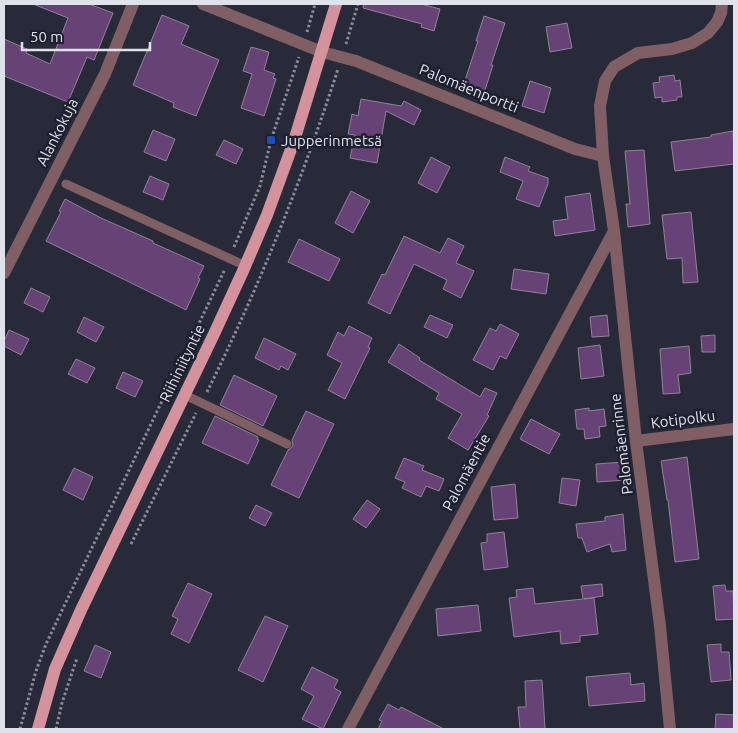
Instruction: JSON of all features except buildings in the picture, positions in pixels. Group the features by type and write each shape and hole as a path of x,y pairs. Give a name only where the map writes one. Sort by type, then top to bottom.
{"main road":[{"name":"Riihiniityntie","path":"38,729 55,670 81,610 246,266 267,215 294,141 336,4"}],"street":[{"name":"Alankokuja","path":"4,273 105,74 134,4"},
{"name":"Palomäenportti","path":"203,4 322,52 356,61 575,149 603,156"},
{"name":"Palomäenrinne","path":"670,729 660,626 636,441 614,231 603,156 600,106 604,81 614,67 638,53 672,49 692,42 708,33 718,22 722,4"},
{"name":"Palomäentie","path":"348,729 614,231"},
{"name":"Kotipolku","path":"636,441 734,429"}],"lane":[{"path":"66,184 246,266"},
{"path":"185,395 286,444"}],"path":[{"path":"20,729 36,671 46,644 229,259 260,186 271,140 315,4"}],"place":[{"name":"Jupperinmetsä","path":"271,140"}]}
